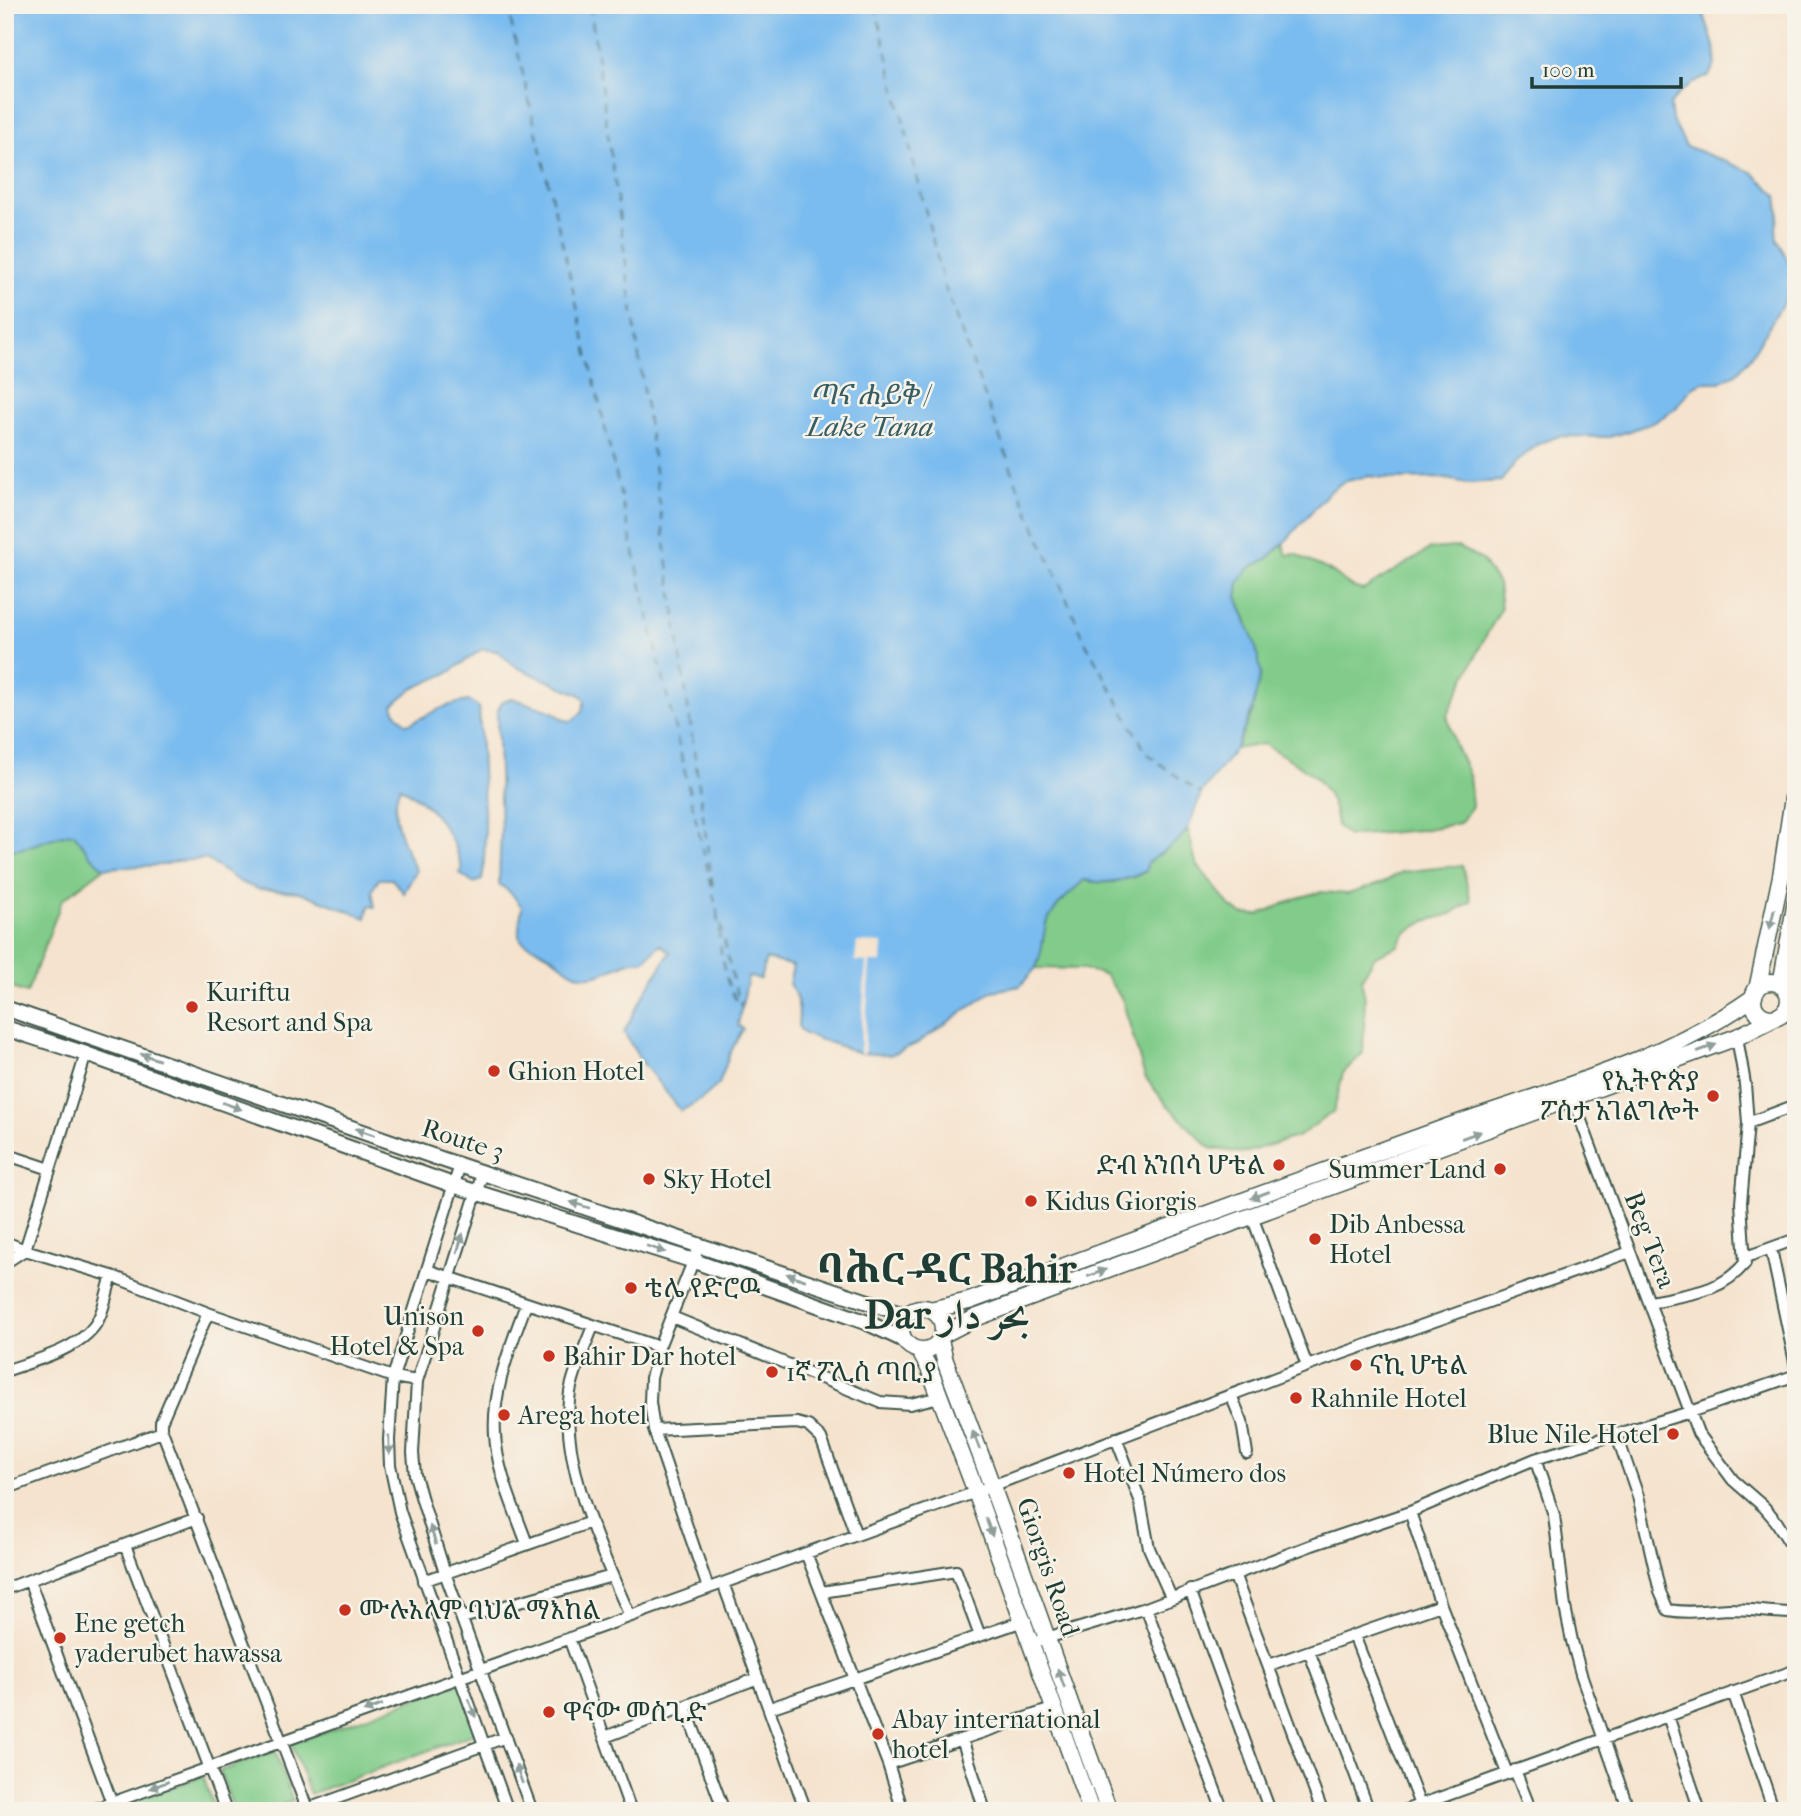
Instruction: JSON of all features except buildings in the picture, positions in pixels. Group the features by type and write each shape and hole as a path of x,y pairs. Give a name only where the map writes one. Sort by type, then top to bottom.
{"highway":[{"path":"1788,1013 1761,1015 1754,1004 1781,876 1796,779"},
{"path":"1788,1013 1787,988 1796,901"},
{"path":"1787,988 1768,983 1723,1019 1689,1038 1570,1091 1292,1201 975,1318 941,1337 931,1348 919,1350 904,1340 901,1327 907,1315 916,1310 930,1310 969,1301 1286,1185 1570,1091 1737,1037 1788,1013"},
{"path":"1286,1185 1292,1201"},
{"path":"1231,1205 1244,1218"},
{"path":"1028,1279 1034,1296"},
{"path":"930,1310 939,1318 941,1337"},
{"name":"Giorgis Road","path":"941,1337 946,1361 993,1485 1030,1618"},
{"path":"919,1350 1039,1641 1055,1708 1091,1811"},
{"name":"Giorgis Road","path":"1039,1641 1109,1811"}],"main road":[{"name":"Route 3","path":"5,1008 907,1315"},
{"path":"56,1044 62,1027"},
{"path":"5,1028 86,1054 453,1185 694,1261 869,1323 904,1340"},
{"path":"182,1088 189,1070"}],"street":[{"path":"1650,1302 1721,1285 1745,1263 1741,1203 1748,1123 1737,1037"},
{"path":"5,1263 25,1250 86,1054"},
{"name":"Beg Tera","path":"1570,1091 1698,1433 1733,1480 1791,1534 1796,1553"},
{"path":"1748,1123 1796,1105"},
{"path":"5,1154 50,1169"},
{"path":"460,1165 393,1377 388,1440 390,1465 400,1512 508,1811"},
{"path":"483,1172 417,1381 413,1431 415,1475 446,1573 531,1808 514,1811"},
{"path":"1244,1218 1307,1366"},
{"path":"1746,1257 1796,1239"},
{"path":"5,1242 112,1276 208,1313 393,1377 417,1381"},
{"path":"700,1244 659,1347 650,1402 654,1430 708,1588"},
{"path":"1771,1249 1796,1367"},
{"path":"89,1811 113,1807 209,1767 976,1492 1307,1366 1630,1252"},
{"path":"427,1270 659,1347"},
{"path":"5,1371 48,1355 86,1336 99,1320 112,1276"},
{"path":"526,1304 500,1380 495,1411 495,1437 502,1470 527,1544"},
{"path":"208,1313 162,1422 162,1432 282,1741 306,1810 506,1737"},
{"path":"672,1317 880,1402 910,1404 940,1396"},
{"path":"593,1326 570,1390 568,1421 571,1455 591,1522 630,1616"},
{"path":"1039,1641 1146,1608 1410,1512 1535,1459 1690,1412 1796,1375"},
{"path":"1231,1395 1242,1422 1247,1453"},
{"path":"654,1430 797,1423 808,1426 821,1438 856,1535"},
{"path":"5,1489 162,1432"},
{"path":"1616,1433 1638,1496 1660,1592 1668,1610 1679,1612 1731,1609 1796,1613"},
{"path":"1116,1438 1140,1500 1149,1548 1171,1598"},
{"path":"1535,1459 1554,1515 1565,1607 1572,1641 1629,1811"},
{"path":"1410,1512 1441,1605 1511,1772 1531,1811"},
{"path":"5,1589 197,1518"},
{"path":"424,1581 591,1522"},
{"path":"125,1545 226,1811"},
{"path":"806,1553 888,1763 903,1811"},
{"path":"822,1592 956,1571 980,1636"},
{"path":"1234,1574 1322,1811"},
{"path":"462,1618 612,1576"},
{"path":"29,1580 113,1807"},
{"path":"723,1583 806,1811"},
{"path":"1190,1590 1270,1811"},
{"path":"1269,1665 1441,1605"},
{"path":"1146,1608 1223,1811"},
{"path":"770,1708 1030,1618"},
{"path":"1354,1635 1420,1805"},
{"path":"569,1638 631,1811"},
{"path":"1309,1651 1369,1811"},
{"path":"1403,1811 1796,1670"},
{"path":"605,1737 758,1678"},
{"path":"1733,1692 1774,1811"},
{"path":"685,1706 724,1811"},
{"path":"888,1763 1055,1708"},
{"path":"1668,1716 1699,1811"},
{"path":"962,1739 985,1811"},
{"path":"1786,1811 1796,1807"}],"green space":[{"path":"1283,544 1287,555 1297,554 1328,570 1352,587 1363,590 1430,549 1458,547 1482,560 1498,584 1501,609 1447,715 1455,745 1469,775 1472,806 1460,823 1421,830 1348,836 1337,826 1329,796 1313,776 1264,744 1235,749 1253,711 1247,621 1237,597 1239,582 1248,569 1268,558"},
{"path":"1188,829 1196,863 1230,906 1242,914 1259,915 1297,898 1321,892 1348,894 1382,883 1402,872 1462,865 1471,901 1451,914 1426,921 1406,933 1398,946 1375,956 1361,980 1365,998 1363,1053 1343,1073 1334,1111 1299,1136 1244,1153 1210,1148 1167,1105 1145,1077 1122,999 1105,975 1084,969 1036,968 1044,928 1049,917 1084,880 1115,882 1146,871 1147,863 1177,842"},
{"path":"74,833 90,855 104,868 62,900 27,993 5,986 5,849 21,848"},
{"path":"461,1682 479,1732 310,1794 291,1744"},
{"path":"275,1751 293,1801 267,1811 234,1811 220,1771"},
{"path":"203,1776 215,1811 122,1811 120,1806"}],"water":[{"name":"ጣና ሐይቅ / Lake Tana","path":"5,5 1701,5 1716,52 1715,65 1709,76 1691,84 1678,94 1670,105 1672,120 1686,146 1752,172 1777,195 1777,240 1793,270 1790,291 1751,357 1736,374 1719,382 1702,382 1691,388 1676,408 1656,421 1609,437 1559,436 1538,444 1516,462 1501,481 1468,483 1440,478 1395,479 1368,476 1343,482 1328,493 1283,544 1268,558 1248,569 1239,582 1237,597 1256,647 1261,673 1252,711 1235,749 1201,794 1188,829 1177,842 1147,863 1146,871 1138,875 1108,882 1084,880 1058,905 1046,923 1036,968 1020,986 993,991 916,1044 890,1055 860,1053 804,1034 798,1026 798,1004 789,984 793,966 766,959 760,979 748,977 738,1025 743,1029 730,1053 719,1084 703,1098 681,1111 639,1058 624,1032 670,952 660,944 644,961 627,963 594,976 585,976 572,972 553,957 525,943 519,936 522,907 511,893 499,884 501,829 497,712 502,702 512,698 572,721 582,712 585,700 581,695 518,668 497,651 482,649 450,672 412,689 393,705 406,724 459,703 469,701 479,707 485,830 482,880 473,883 459,873 462,869 458,856 440,821 422,802 400,787 396,797 396,819 402,841 416,871 404,893 392,879 379,879 372,890 375,907 369,906 366,918 300,892 258,889 240,882 206,859 163,865 104,868 90,855 74,833 12,850 5,849"}],"pier":[{"path":"857,942 883,943 882,962 870,962 864,1053 860,1053 866,962 855,961"}],"ferry route":[{"path":"507,5 742,1009"},
{"path":"590,5 713,887"},
{"path":"875,5 943,282 1021,495 1086,643 1147,754 1201,794"},
{"path":"717,914 725,973 740,1005"}],"place":[{"name":"Kuriftu Resort and Spa","path":"192,1007"},
{"name":"Ghion Hotel","path":"494,1071"},
{"name":"የኢትዮጵያ ፖስታ አገልግሎት","path":"1713,1096"},
{"name":"ድብ አንበሳ ሆቴል","path":"1279,1165"},
{"name":"Summer Land","path":"1500,1169"},
{"name":"Sky Hotel","path":"649,1179"},
{"name":"Kidus Giorgis","path":"1031,1201"},
{"name":"Dib Anbessa Hotel","path":"1315,1239"},
{"name":"ቴሌ የድሮዉ","path":"631,1288"},
{"name":"Unison Hotel & Spa","path":"478,1331"},
{"name":"Bahir Dar hotel","path":"549,1356"},
{"name":"ናኪ ሆቴል","path":"1356,1365"},
{"name":"1ኛ ፖሊስ ጣቢያ","path":"772,1372"},
{"name":"Rahnile Hotel","path":"1296,1398"},
{"name":"Arega hotel","path":"504,1415"},
{"name":"Blue Nile Hotel","path":"1673,1434"},
{"name":"Hotel Número dos","path":"1069,1473"},
{"name":"ሙሉአለም ባህል ማእከል","path":"345,1610"},
{"name":"Ene getch yaderubet hawassa","path":"60,1638"},
{"name":"ዋናው መስጊድ","path":"549,1712"},
{"name":"Abay international hotel","path":"878,1734"}],"district":[{"name":"ባሕር-ዳር Bahir Dar بحر دار","path":"947,1292"}]}
